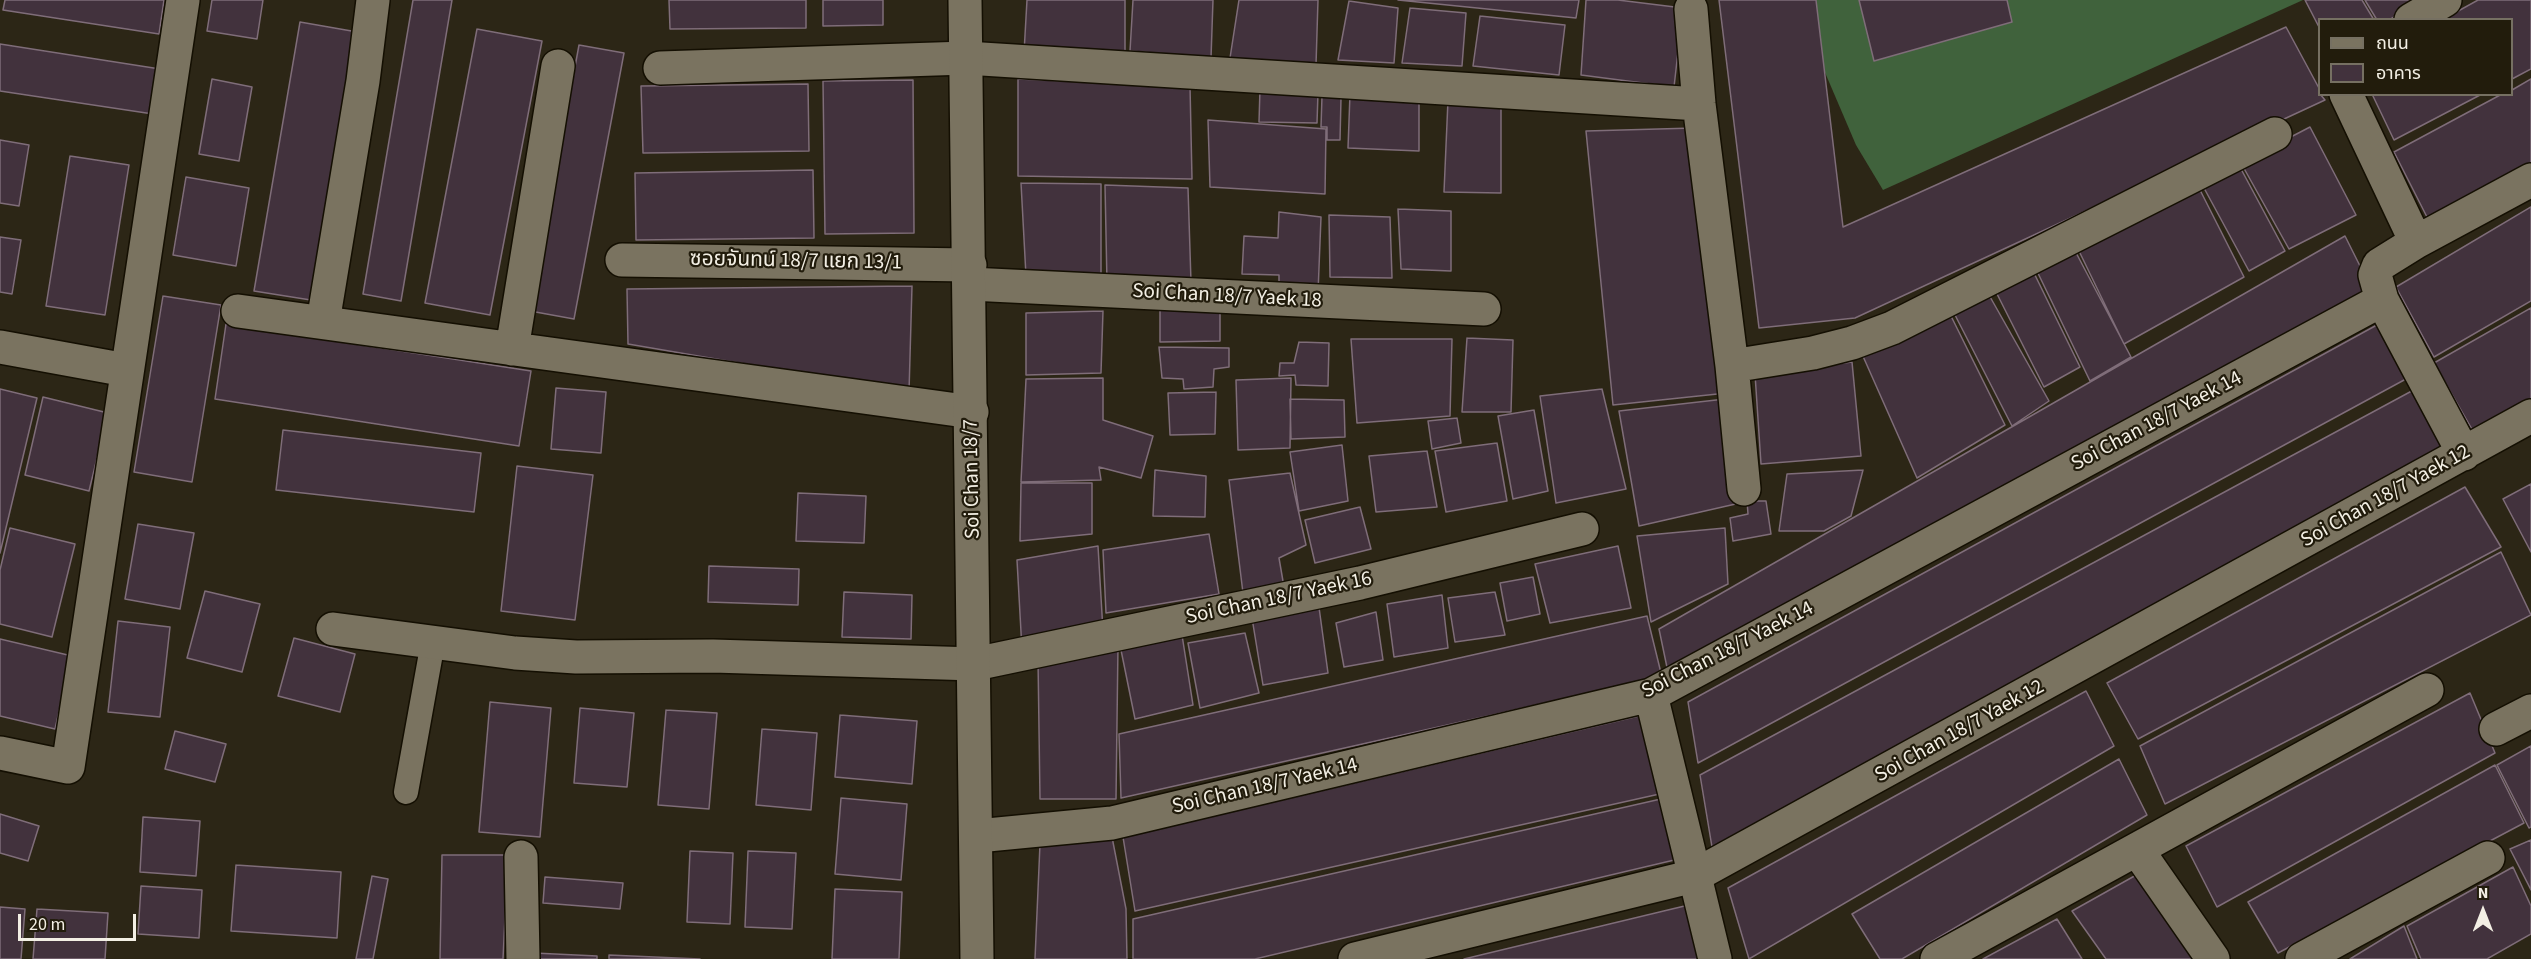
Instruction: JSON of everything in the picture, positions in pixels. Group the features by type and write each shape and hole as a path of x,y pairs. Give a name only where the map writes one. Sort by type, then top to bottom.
{"street":[{"path":"0,753 68,767 183,0"},
{"path":"323,322 363,81 373,0"},
{"name":"Soi Chan 18/7","path":"965,0 972,412 977,959"},
{"path":"2414,18 2445,0"},
{"path":"1691,9 1699,104 1732,366 1744,489"},
{"path":"660,68 966,58 1699,104"},
{"path":"512,349 558,66"},
{"path":"2347,96 2416,242"},
{"path":"1732,366 1813,353 1852,343 1892,328 2275,134"},
{"path":"2464,454 2382,300 2375,274 2379,265 2416,242 2531,180"},
{"name":"ซอยจันทน์ 18/7 แยก 13/1","path":"622,260 970,274"},
{"name":"Soi Chan 18/7 Yaek 18","path":"970,274 1484,309"},
{"name":"Soi Chan 18/7 Yaek 14","path":"977,836 1112,823 1651,695 2382,300"},
{"path":"238,311 972,412"},
{"path":"0,347 126,370"},
{"name":"Soi Chan 18/7 Yaek 12","path":"1355,959 1694,876 2531,416"},
{"name":"Soi Chan 18/7 Yaek 16","path":"333,629 515,653 576,657 713,656 975,664 1360,583 1582,529"},
{"path":"1937,959 2138,851 2427,690"},
{"path":"1651,695 1715,959"},
{"path":"2496,729 2531,711"},
{"path":"2138,851 2213,959"},
{"path":"521,857 523,959"},
{"path":"2302,959 2488,858"}],"lane":[{"path":"406,792 433,642"}],"green space":[{"path":"1794,0 2303,0 1883,190 1856,145"}],"building":[{"path":"5,0 164,0 159,34 3,10"},
{"path":"212,0 263,0 257,39 207,31"},
{"path":"413,0 452,0 401,301 363,294"},
{"path":"669,0 806,0 806,28 670,29"},
{"path":"823,0 883,0 883,25 823,26"},
{"path":"1027,0 1125,0 1125,54 1024,53"},
{"path":"1133,0 1213,0 1211,58 1130,51"},
{"path":"1239,0 1318,0 1316,65 1230,58"},
{"path":"1398,0 1579,0 1576,18"},
{"path":"1586,0 1618,0 1683,8 1674,87 1581,75"},
{"path":"1719,0 1816,0 1843,227 2286,27 2318,86 2318,96 2322,96 2325,100 1855,318 1759,328"},
{"path":"1859,0 2007,0 2012,22 1874,61"},
{"path":"2305,0 2362,0 2373,18 2318,18 2318,25"},
{"path":"2365,0 2423,0 2392,18 2376,18"},
{"path":"2478,0 2531,0 2531,69 2513,78 2513,18 2446,18"},
{"path":"1349,1 1398,8 1394,63 1338,60"},
{"path":"1410,8 1466,13 1462,66 1402,63"},
{"path":"1480,16 1565,25 1559,75 1473,66"},
{"path":"300,22 363,33 317,301 254,291"},
{"path":"477,29 542,41 490,315 425,303"},
{"path":"0,44 160,69 153,114 0,91"},
{"path":"579,45 624,53 574,319 530,311"},
{"path":"212,79 252,87 239,161 199,154"},
{"path":"1018,79 1190,86 1192,179 1018,176"},
{"path":"2531,79 2531,167 2429,221 2394,152 2498,96 2513,96 2513,89"},
{"path":"913,80 914,233 825,234 823,81"},
{"path":"808,84 809,151 643,153 641,86"},
{"path":"1260,89 1318,93 1317,123 1259,122"},
{"path":"1350,94 1419,100 1419,151 1348,148"},
{"path":"1322,96 1341,98 1340,140 1327,140 1327,127 1321,127"},
{"path":"2373,96 2478,96 2394,140"},
{"path":"1448,100 1501,100 1501,193 1444,192"},
{"path":"1208,120 1326,129 1325,194 1210,187"},
{"path":"2310,127 2356,215 2289,249 2241,163"},
{"path":"1694,128 1727,393 1613,405 1586,131"},
{"path":"0,140 29,145 19,206 0,203"},
{"path":"70,156 129,165 105,315 46,306"},
{"path":"2241,169 2285,251 2249,271 2204,188"},
{"path":"813,170 814,238 636,240 635,173"},
{"path":"186,177 249,188 236,266 173,255"},
{"path":"1021,183 1101,184 1101,276 1026,276"},
{"path":"1105,185 1188,188 1191,282 1107,283"},
{"path":"2199,188 2244,277 2124,344 2079,251"},
{"path":"2531,207 2531,301 2434,357 2396,287"},
{"path":"1398,209 1451,211 1451,271 1401,269"},
{"path":"1279,212 1321,217 1318,293 1279,292 1279,275 1242,274 1244,236 1278,238"},
{"path":"1329,215 1390,217 1392,278 1330,277"},
{"path":"2345,236 2375,296 1669,677 1659,629"},
{"path":"0,237 21,240 12,294 0,292"},
{"path":"2073,247 2131,357 2090,381 2035,267"},
{"path":"2032,269 2080,367 2044,387 1994,288"},
{"path":"912,286 909,392 628,344 627,289"},
{"path":"1989,295 2049,401 2012,426 1955,315"},
{"path":"163,296 221,305 192,482 134,472"},
{"path":"1160,303 1220,304 1220,341 1160,342"},
{"path":"2531,308 2531,406 2477,438 2434,363"},
{"path":"1103,311 1101,373 1026,375 1026,313"},
{"path":"1949,312 2005,425 1917,478 1862,354"},
{"path":"2386,320 2417,373 1698,763 1688,702"},
{"path":"226,324 531,371 519,446 215,399"},
{"path":"1467,338 1513,340 1511,412 1462,412"},
{"path":"1351,339 1452,339 1450,416 1357,423"},
{"path":"1299,342 1329,343 1328,386 1296,385 1295,375 1279,376 1280,363 1294,363"},
{"path":"1159,347 1229,348 1229,367 1214,369 1213,387 1184,389 1183,379 1162,378"},
{"path":"1852,362 1861,456 1761,464 1755,374"},
{"path":"1103,378 1103,420 1153,436 1141,478 1099,467 1101,480 1021,482 1026,379"},
{"path":"1291,378 1290,448 1238,450 1236,380"},
{"path":"2421,386 2456,447 1712,847 1700,775"},
{"path":"556,388 606,392 601,453 551,449"},
{"path":"0,389 37,398 0,553"},
{"path":"1602,389 1626,489 1556,503 1540,396"},
{"path":"1216,392 1215,434 1170,435 1168,393"},
{"path":"43,397 108,413 89,491 25,475"},
{"path":"1290,399 1344,400 1345,437 1291,439"},
{"path":"1725,399 1740,503 1639,526 1619,411"},
{"path":"1534,410 1548,491 1513,499 1498,416"},
{"path":"1457,418 1461,443 1432,449 1428,421"},
{"path":"283,430 481,453 474,512 276,490"},
{"path":"1497,443 1507,501 1446,512 1435,451"},
{"path":"1342,445 1348,501 1299,511 1290,452"},
{"path":"1427,451 1437,507 1376,512 1369,456"},
{"path":"517,466 593,475 575,620 501,611"},
{"path":"1155,470 1206,476 1205,517 1153,516"},
{"path":"1863,470 1851,516 1824,531 1779,531 1787,474"},
{"path":"1290,473 1306,545 1279,558 1284,587 1243,593 1229,480"},
{"path":"1021,483 1092,483 1092,534 1020,541"},
{"path":"2531,484 2531,552 2503,499"},
{"path":"2465,487 2501,547 2138,739 2107,683"},
{"path":"798,493 866,496 864,543 796,541"},
{"path":"1747,501 1766,501 1771,534 1733,541 1730,518 1748,514"},
{"path":"1360,507 1371,549 1315,563 1305,520"},
{"path":"138,524 194,533 180,609 125,599"},
{"path":"10,528 75,544 52,637 0,624 0,570"},
{"path":"1725,528 1728,584 1651,622 1637,536"},
{"path":"1209,534 1219,594 1106,613 1103,550"},
{"path":"1098,546 1103,631 1022,650 1017,560"},
{"path":"1618,546 1631,608 1550,623 1535,564"},
{"path":"2501,552 2531,615 2165,804 2140,746"},
{"path":"709,566 799,569 798,605 708,602"},
{"path":"1533,577 1540,614 1507,621 1500,583"},
{"path":"205,591 260,604 242,672 187,658"},
{"path":"844,592 912,595 911,639 842,637"},
{"path":"1495,592 1505,635 1455,642 1448,598"},
{"path":"1442,595 1448,648 1394,657 1387,604"},
{"path":"1318,600 1328,673 1263,685 1252,618"},
{"path":"1376,612 1383,660 1344,667 1336,623"},
{"path":"1647,616 1662,677 1121,798 1119,734"},
{"path":"118,621 170,627 160,717 108,712"},
{"path":"1245,633 1259,693 1200,708 1188,643"},
{"path":"1182,635 1193,705 1135,719 1121,650"},
{"path":"294,638 355,654 340,712 278,696"},
{"path":"0,639 72,656 55,729 0,716"},
{"path":"1118,645 1116,799 1040,799 1038,659"},
{"path":"2086,691 2114,746 1749,959 1728,888"},
{"path":"2470,693 2495,753 2217,907 2186,846"},
{"path":"490,702 551,708 540,837 479,832"},
{"path":"580,708 634,713 627,787 574,783"},
{"path":"666,710 717,713 709,809 658,805"},
{"path":"1647,714 1664,793 1135,911 1123,837"},
{"path":"840,715 917,721 912,784 835,777"},
{"path":"762,729 817,733 811,810 756,805"},
{"path":"175,731 226,744 215,782 165,769"},
{"path":"2531,746 2531,827 2529,828 2497,765"},
{"path":"2119,759 2147,815 1902,959 1880,959 1852,914"},
{"path":"2495,765 2524,823 2278,953 2248,902"},
{"path":"1674,796 1687,857 1255,959 1133,959 1133,919"},
{"path":"841,798 907,804 901,880 835,874"},
{"path":"0,814 39,826 28,861 0,853"},
{"path":"143,817 200,821 196,876 140,872"},
{"path":"1112,837 1126,909 1127,959 1035,959 1040,844"},
{"path":"2531,840 2531,890 2510,849"},
{"path":"690,851 733,853 730,924 687,922"},
{"path":"748,851 796,853 792,929 745,927"},
{"path":"442,855 508,855 503,959 440,959"},
{"path":"236,865 341,872 337,938 231,931"},
{"path":"2513,867 2531,906 2531,934 2487,959 2421,959 2407,926"},
{"path":"2138,874 2195,959 2106,959 2072,911"},
{"path":"372,876 388,879 373,959 356,959"},
{"path":"545,877 623,883 620,909 543,903"},
{"path":"141,886 202,890 199,938 138,934"},
{"path":"835,889 902,892 899,959 832,959"},
{"path":"1697,903 1707,959 1464,959"},
{"path":"0,907 25,909 21,959 0,959"},
{"path":"37,909 108,913 105,959 33,959"},
{"path":"2057,919 2082,959 1983,959"},
{"path":"2404,926 2417,959 2350,959"},
{"path":"534,953 597,956 597,959 534,959"},
{"path":"609,955 700,959 609,959"}]}
